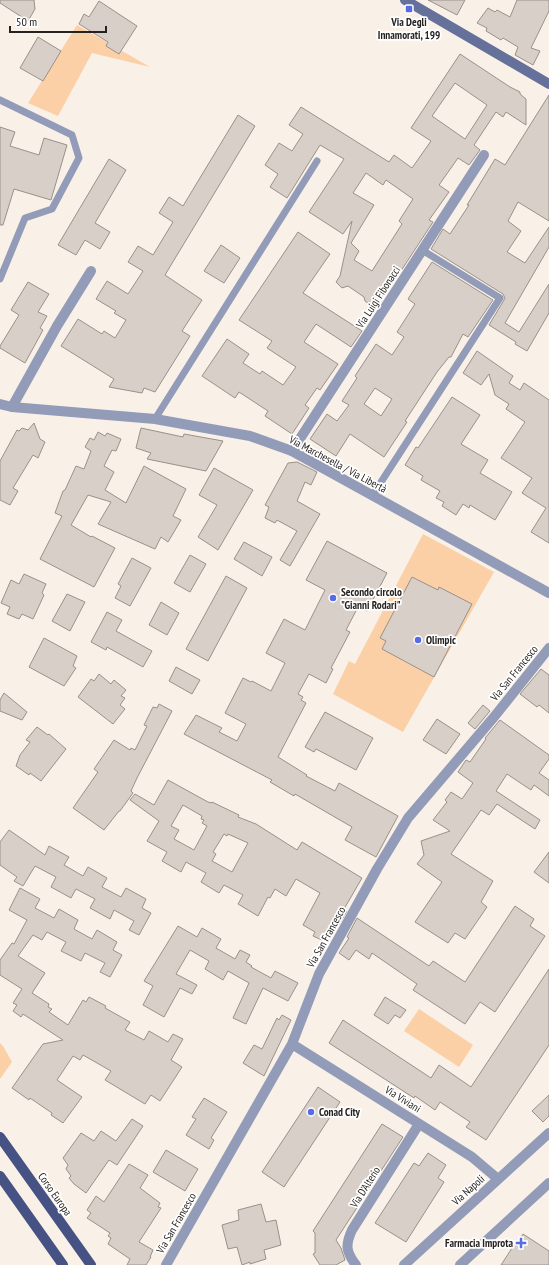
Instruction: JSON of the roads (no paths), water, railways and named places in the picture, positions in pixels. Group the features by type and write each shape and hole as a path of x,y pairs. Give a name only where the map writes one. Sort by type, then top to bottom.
{"main road":[{"path":"405,0 549,84"},
{"name":"Corso Europa","path":"0,1137 91,1265"},
{"path":"0,1176 63,1265"}],"street":[{"name":"Via Luigi Fibonacci","path":"292,451 484,155"},
{"path":"12,407 57,326 91,271"},
{"name":"Via Marchesella / Via Libertà","path":"0,404 12,407 155,419 250,436 292,451 549,593"},
{"name":"Via San Francesco","path":"166,1265 292,1044 319,974 377,869 408,818 494,717 549,648"},
{"name":"Via Viviani","path":"292,1044 472,1157 498,1179"},
{"name":"Via D'Alterio","path":"356,1265 348,1254 347,1241 352,1230 419,1124"},
{"name":"Via Napoli","path":"404,1265 549,1133"},
{"path":"460,1265 549,1183"}],"lane":[{"path":"0,100 72,135 79,158 52,209 25,218 0,279"},
{"path":"155,419 317,161"},
{"path":"372,496 500,298 422,250"}],"place":[{"name":"Via Degli Innamorati, 199","path":"409,9"},
{"name":"Secondo circolo \"Gianni Rodari\"","path":"333,598"},
{"name":"Olimpic","path":"418,640"},
{"name":"Conad City","path":"311,1112"},
{"name":"Farmacia Improta","path":"521,1243"}]}
